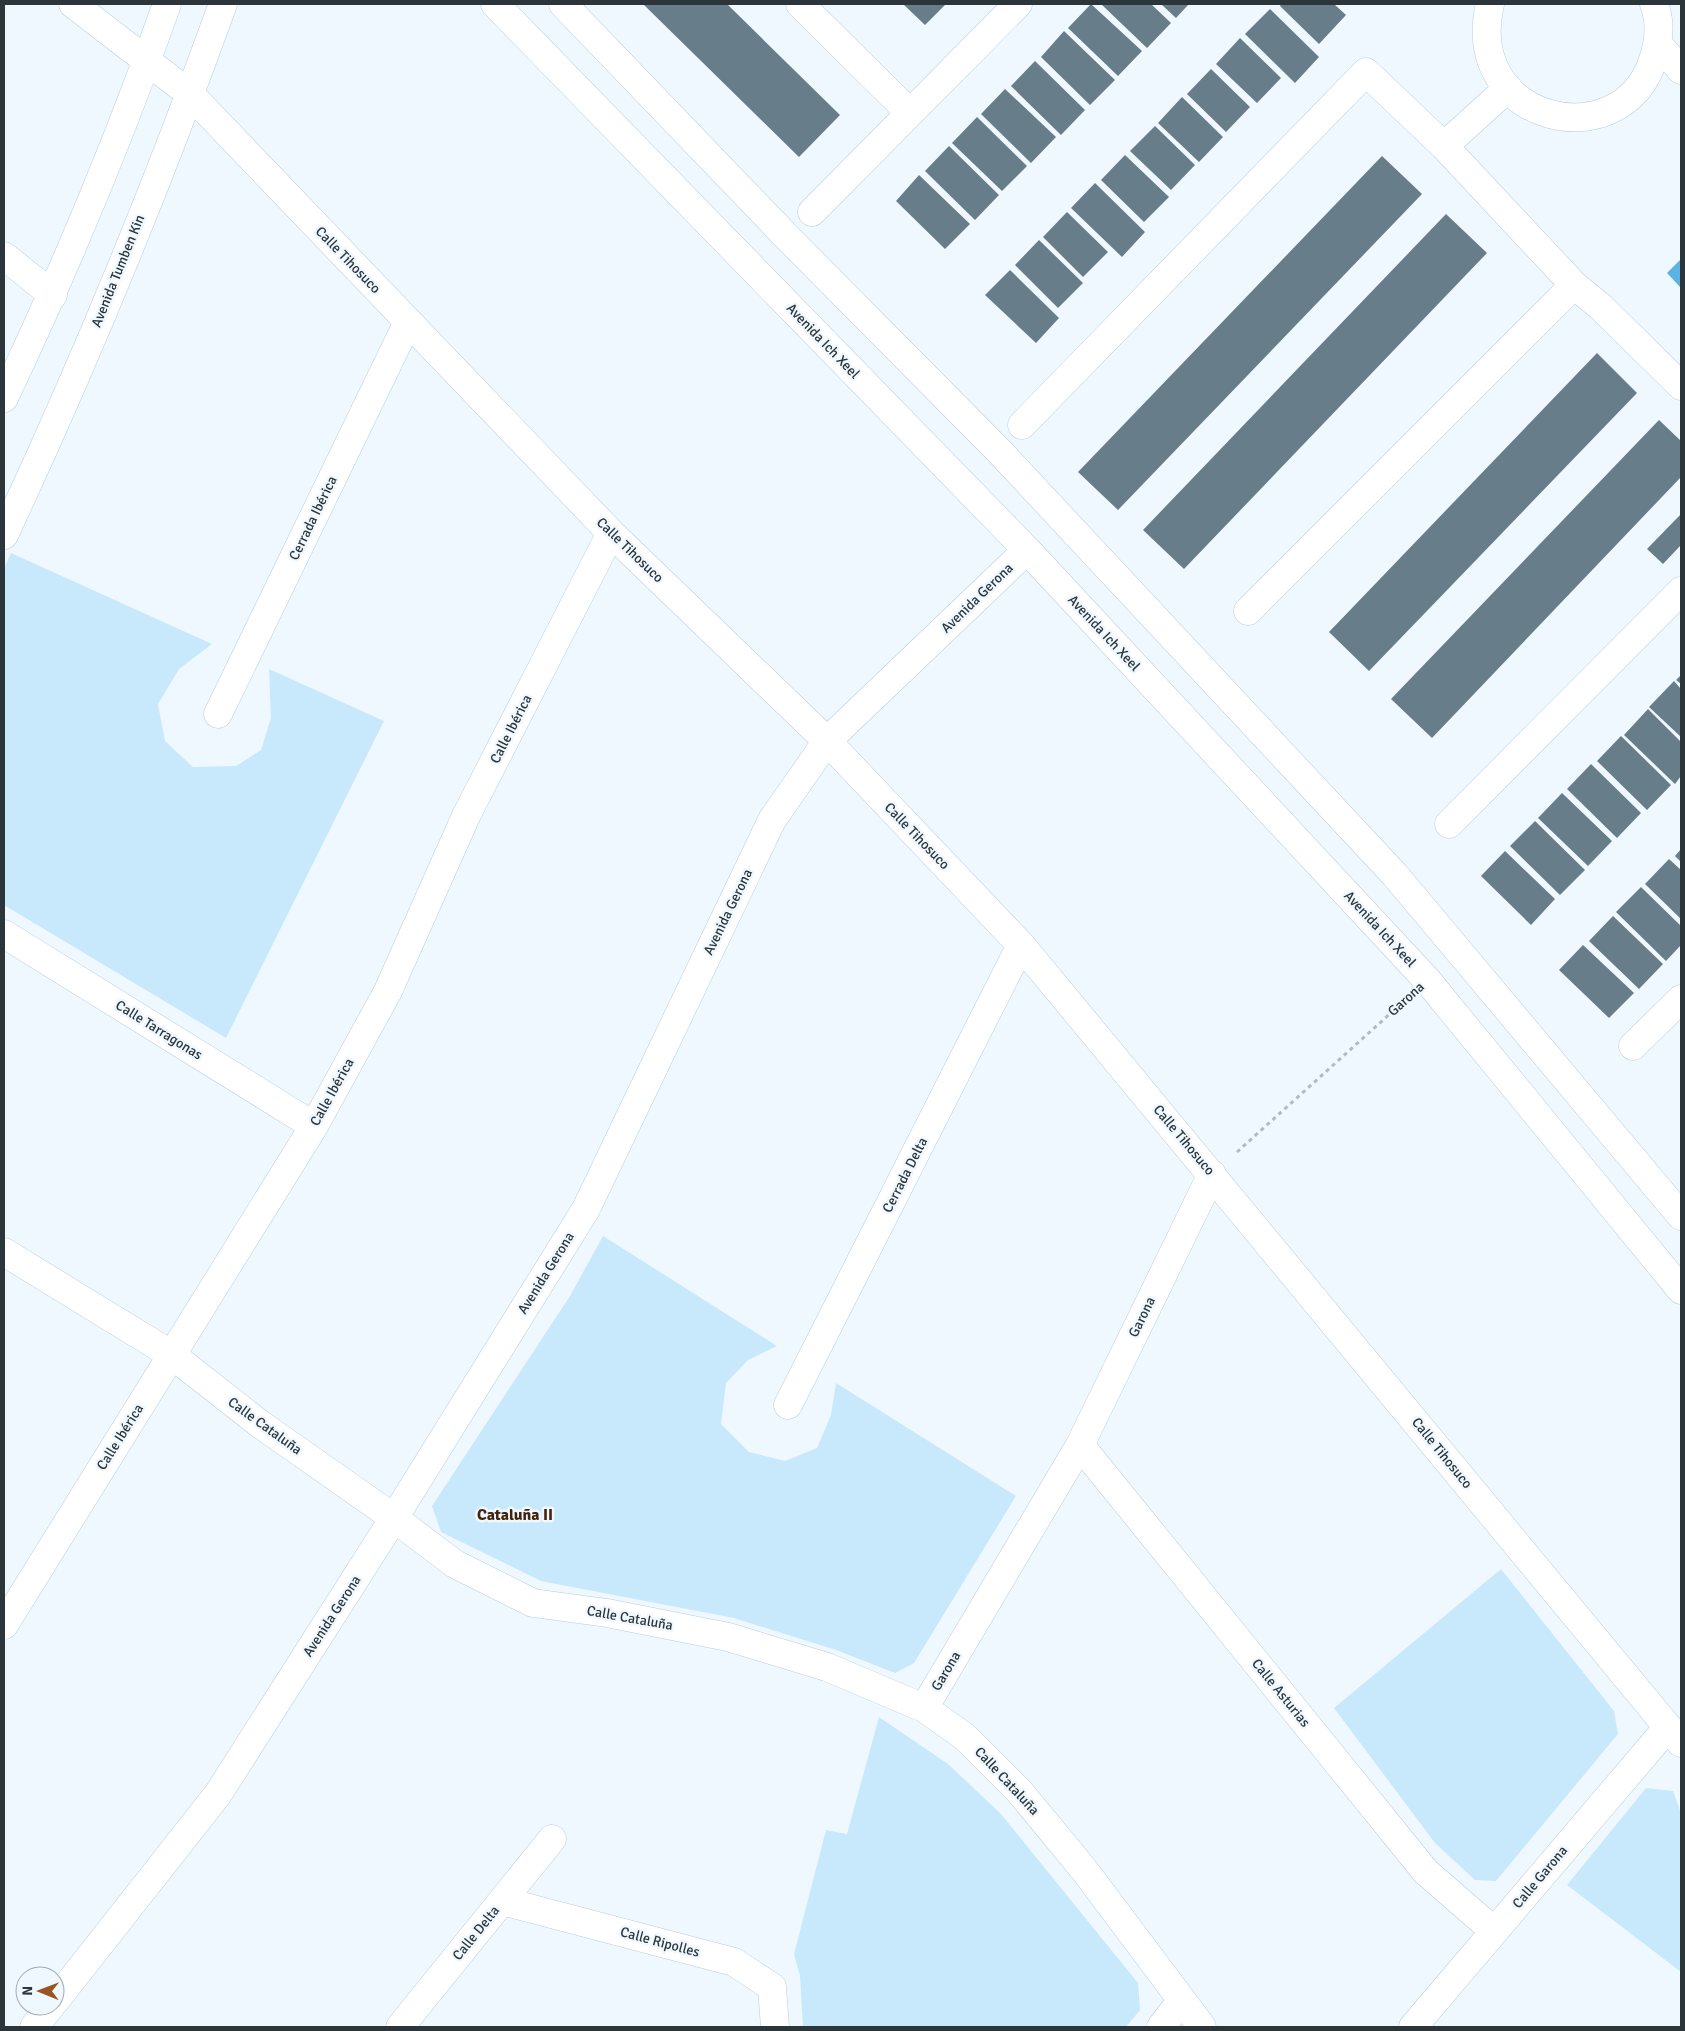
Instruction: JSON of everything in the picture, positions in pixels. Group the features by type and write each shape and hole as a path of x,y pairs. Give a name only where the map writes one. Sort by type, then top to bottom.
{"street":[{"name":"Calle Tihosuco","path":"73,4 190,94 611,533 827,741 1021,945 1674,1735"},
{"path":"4,398 53,295 147,61 167,4"},
{"name":"Avenida Tumben Kin","path":"4,535 59,418 190,94 223,4"},
{"name":"Avenida Ich Xeel","path":"495,4 1027,550 1427,980 1681,1290"},
{"path":"564,4 786,236 999,451 1395,875 1681,1216"},
{"path":"800,4 910,113"},
{"path":"812,212 1018,4"},
{"path":"1490,4 1486,24 1488,51 1498,76 1518,99 1544,114 1575,118 1604,112 1630,96 1649,72 1658,44 1658,13 1654,4"},
{"path":"1658,44 1681,70"},
{"path":"1022,424 1366,72 1444,146 1574,285 1601,306 1681,386"},
{"path":"1444,146 1508,88"},
{"path":"4,256 53,295"},
{"path":"1248,611 1574,285"},
{"name":"Cerrada Ibérica","path":"218,714 408,322"},
{"name":"Calle Ibérica","path":"4,1625 314,1126 388,991 466,816 611,533"},
{"name":"Avenida Gerona","path":"65,1987 218,1794 394,1518 586,1209 772,820 827,741 1027,550"},
{"path":"1450,824 1681,591"},
{"name":"Calle Tarragonas","path":"4,934 314,1126"},
{"name":"Cerrada Delta","path":"788,1405 1021,945"},
{"path":"1633,1046 1681,999"},
{"name":"Garona","path":"924,1708 1080,1444 1212,1174"},
{"name":"Calle Cataluña","path":"4,1252 172,1355 260,1424 394,1518 455,1564 533,1603 607,1613 728,1637 827,1667 924,1708 965,1737 1019,1791 1085,1870 1202,2027"},
{"name":"Calle Asturias","path":"1080,1444 1426,1872 1494,1931"},
{"name":"Calle Garona","path":"1413,2027 1494,1931 1674,1735"},
{"name":"Calle Delta","path":"400,2027 552,1839"},
{"name":"Calle Ripolles","path":"502,1901 734,1962 772,1987 775,2027"},
{"path":"1161,2027 1182,2000"},
{"path":"34,2027 43,2016"}],"path":[{"name":"Garona","path":"1212,1174 1427,980"}],"shaded area":[{"path":"11,553 212,644 179,669 158,704 165,741 193,767 236,766 261,750 271,718 269,669 384,721 226,1038 4,905 4,568"},
{"path":"603,1236 777,1346 748,1360 726,1383 721,1424 749,1452 785,1461 817,1448 831,1415 836,1383 1016,1496 914,1663 895,1673 836,1650 734,1618 541,1581 441,1532 432,1506 570,1296"},
{"path":"1501,1569 1614,1711 1618,1734 1496,1881 1475,1880 1435,1843 1334,1708"},
{"path":"879,1717 948,1764 1001,1814 1138,1983 1140,2010 1126,2027 803,2027 800,1976 794,1954 826,1830 847,1834"},
{"path":"1646,1788 1673,1791 1681,1813 1681,1972 1567,1885"}],"water":[{"path":"1681,259 1681,288 1667,273"}],"building":[{"path":"643,4 727,4 840,115 799,157"},
{"path":"903,4 946,4 925,25"},
{"path":"1091,4 1142,51 1118,76 1068,28"},
{"path":"1101,4 1151,4 1171,23 1147,48"},
{"path":"1161,4 1189,4 1176,18"},
{"path":"1281,4 1334,4 1346,15 1319,44 1280,6"},
{"path":"1270,9 1319,57 1295,83 1245,34"},
{"path":"1064,31 1115,80 1090,105 1041,57"},
{"path":"1240,38 1281,78 1257,103 1216,64"},
{"path":"1035,61 1085,110 1061,135 1011,86"},
{"path":"1211,69 1250,107 1226,132 1187,94"},
{"path":"1005,89 1056,137 1031,163 981,114"},
{"path":"1182,97 1223,137 1199,162 1158,123"},
{"path":"977,117 1027,166 1002,191 952,143"},
{"path":"1155,126 1195,165 1171,190 1130,151"},
{"path":"949,146 999,195 975,220 925,171"},
{"path":"1125,155 1169,197 1144,222 1101,180"},
{"path":"1382,156 1422,194 1118,510 1078,472"},
{"path":"919,175 970,224 945,249 896,201"},
{"path":"1095,183 1145,232 1122,257 1071,208"},
{"path":"1067,212 1108,252 1083,277 1043,237"},
{"path":"1446,214 1487,253 1184,569 1143,530"},
{"path":"1039,240 1083,283 1058,308 1015,265"},
{"path":"1010,270 1059,318 1036,343 985,295"},
{"path":"1597,353 1637,393 1369,671 1329,632"},
{"path":"1659,420 1681,441 1681,477 1432,738 1391,699"},
{"path":"1681,514 1681,545 1663,564 1647,549"},
{"path":"1681,675 1681,684 1676,680"},
{"path":"1674,681 1681,689 1681,737 1649,707"},
{"path":"1648,709 1681,742 1681,776 1675,784 1624,735"},
{"path":"1621,736 1671,785 1647,810 1597,761"},
{"path":"1591,764 1641,813 1617,838 1567,789"},
{"path":"1562,793 1612,841 1588,866 1538,818"},
{"path":"1535,821 1585,870 1560,895 1510,846"},
{"path":"1681,849 1681,862 1675,856"},
{"path":"1505,851 1555,899 1531,925 1481,876"},
{"path":"1669,859 1681,870 1681,919 1645,884"},
{"path":"1641,887 1681,926 1681,945 1666,961 1616,912"},
{"path":"1613,916 1663,964 1639,989 1589,941"},
{"path":"1583,945 1634,993 1609,1018 1559,970"}],"district":[{"name":"Cataluña II","path":"515,1515"}]}
